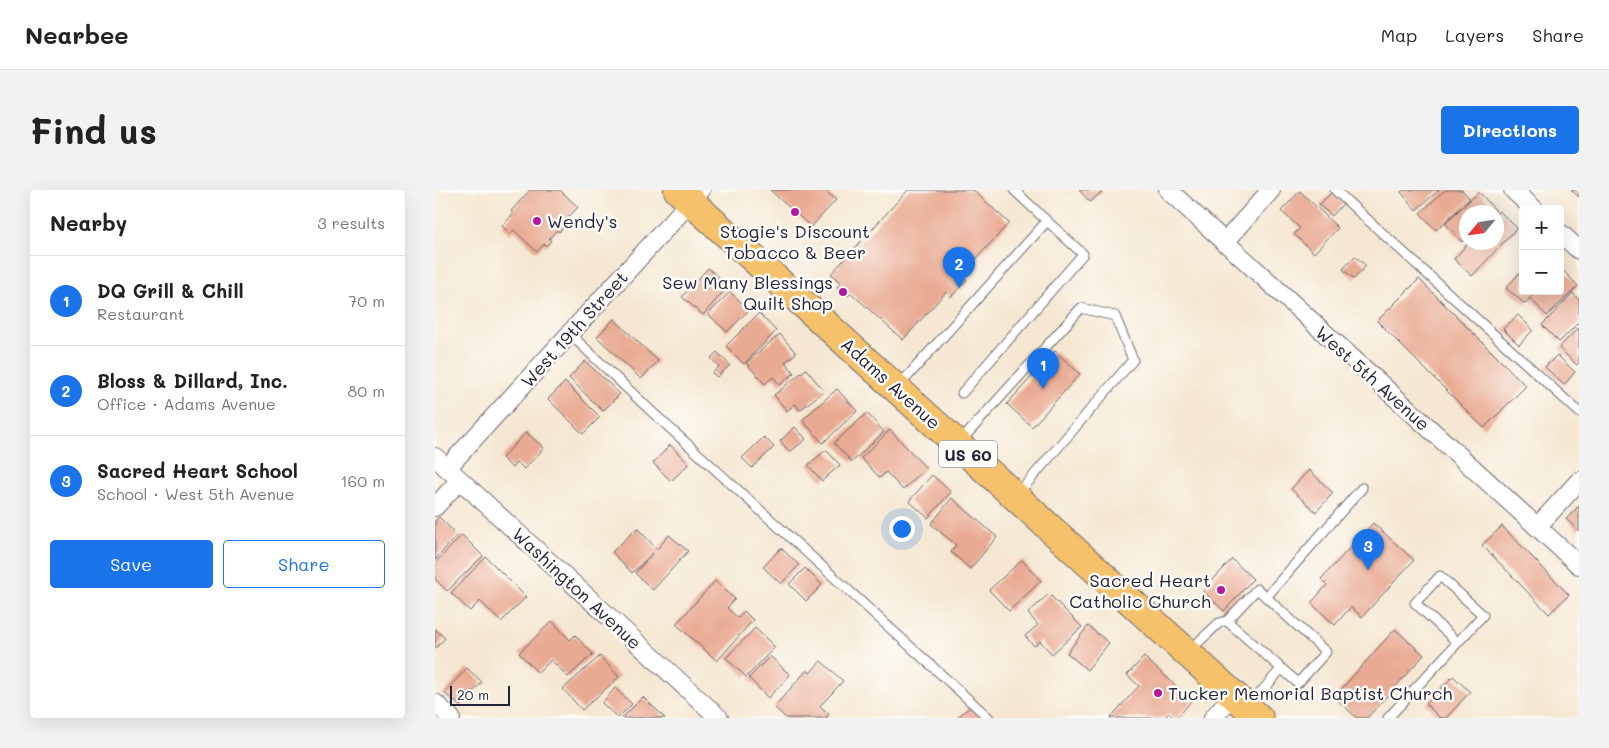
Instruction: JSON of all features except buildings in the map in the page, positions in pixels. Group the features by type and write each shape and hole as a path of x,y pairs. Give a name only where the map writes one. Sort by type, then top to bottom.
{"main road":[{"name":"Adams Avenue","path":"690,194 897,389 1246,707"}],"street":[{"name":"West 5th Avenue","path":"1167,190 1579,565"},
{"path":"1224,242 1271,190"},
{"path":"1513,190 1529,205"},
{"name":"West 19th Street","path":"441,463 570,334 690,194"},
{"path":"1564,237 1579,250"},
{"name":"Washington Avenue","path":"441,463 719,718"},
{"path":"435,507 460,480"},
{"path":"1537,527 1579,481"},
{"path":"435,703 451,718"},
{"path":"1213,718 1246,707"}],"lane":[{"path":"962,393 1083,254 1014,190"},
{"path":"1335,190 1579,412"},
{"path":"897,389 1047,221"},
{"path":"958,444 1081,308 1115,316 1133,360 1015,497"},
{"path":"570,334 651,411 989,718"},
{"path":"1266,597 1362,488"},
{"path":"1388,718 1483,615 1440,576 1415,603 1457,642"},
{"path":"1187,653 1219,623 1227,621 1257,589 1325,652 1298,683 1227,621"},
{"path":"1246,707 1281,669"}],"place":[{"name":"Stogie's Discount Tobacco & Beer","path":"795,212"},
{"name":"Wendy's","path":"537,221"},
{"name":"Bloss & Dillard, Inc.","path":"959,288"},
{"name":"Sew Many Blessings Quilt Shop","path":"843,292"},
{"name":"DQ Grill & Chill","path":"1043,389"},
{"name":"Sacred Heart School","path":"1368,570"},
{"name":"Sacred Heart Catholic Church","path":"1221,590"},
{"name":"Tucker Memorial Baptist Church","path":"1158,693"}]}
